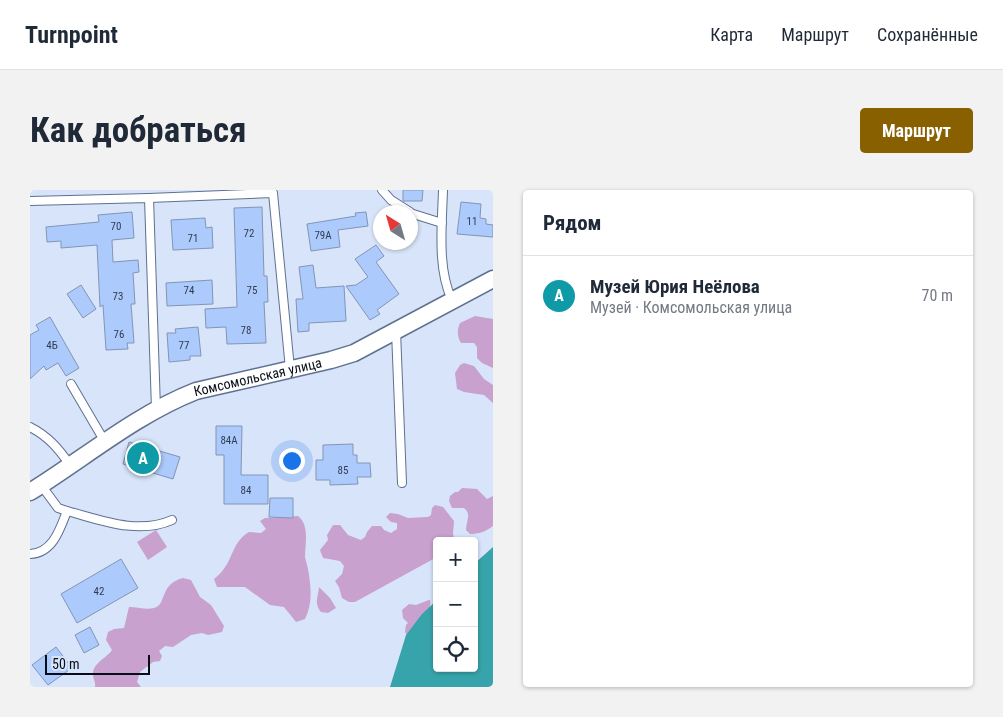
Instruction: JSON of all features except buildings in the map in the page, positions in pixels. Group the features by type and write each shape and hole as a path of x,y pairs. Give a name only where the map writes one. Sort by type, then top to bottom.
{"street":[{"name":"Комсомольская улица","path":"36,488 156,409 196,391 354,353 493,279"}],"lane":[{"path":"382,190 398,205"},
{"path":"443,190 444,277 446,288 452,300"},
{"path":"30,201 273,193 290,368"},
{"path":"149,198 156,409"},
{"path":"418,216 442,223"},
{"path":"396,331 402,483"},
{"path":"71,384 105,442"},
{"path":"30,427 42,434 58,448 70,465"},
{"path":"36,488 58,508 124,526 135,527 167,523 172,520"},
{"path":"30,554 44,550 53,542 67,511"}],"shaded area":[{"path":"475,316 493,319 493,368 482,363 477,358 477,347 474,343 461,343 459,338 460,323"},
{"path":"464,363 474,366 484,379 493,385 493,403 484,395 457,389 455,373 460,365"},
{"path":"462,488 477,489 487,499 493,496 493,526 476,534 470,534 466,530 468,513 464,508 452,508 449,501 450,496"},
{"path":"435,505 443,507 454,521 454,537 433,537 433,559 355,602 349,602 342,598 335,581 342,574 344,566 340,561 323,558 320,550 328,540 327,535 333,525 340,525 348,535 361,540 372,526 381,526 384,530 391,533 397,529 397,523 391,522 386,517 390,513 408,518 428,517 431,515 432,508"},
{"path":"298,516 302,520 305,530 305,557 310,588 310,601 305,619 296,622 284,607 270,605 245,587 217,587 214,579 226,567 238,542 249,532 261,533 266,529 260,521 265,518"},
{"path":"156,530 167,547 148,560 137,542"},
{"path":"493,547 493,687 390,687 406,635 422,614 433,604 433,672 478,672 478,560"},
{"path":"183,578 191,580 200,597 211,605 224,626 222,632 208,635 202,633 191,635 173,647 165,646 159,651 162,656 160,661 153,662 140,672 137,682 141,687 95,687 93,671 97,664 112,650 106,640 108,632 124,628 129,607 148,609 158,606 170,585"},
{"path":"319,587 330,598 336,608 328,613 321,612 318,606"},
{"path":"430,600 429,610 407,635 405,632 408,623 403,618 402,610 409,604 416,605"}],"place":[{"name":"Музей Юрия Неёлова","path":"143,458"}]}
